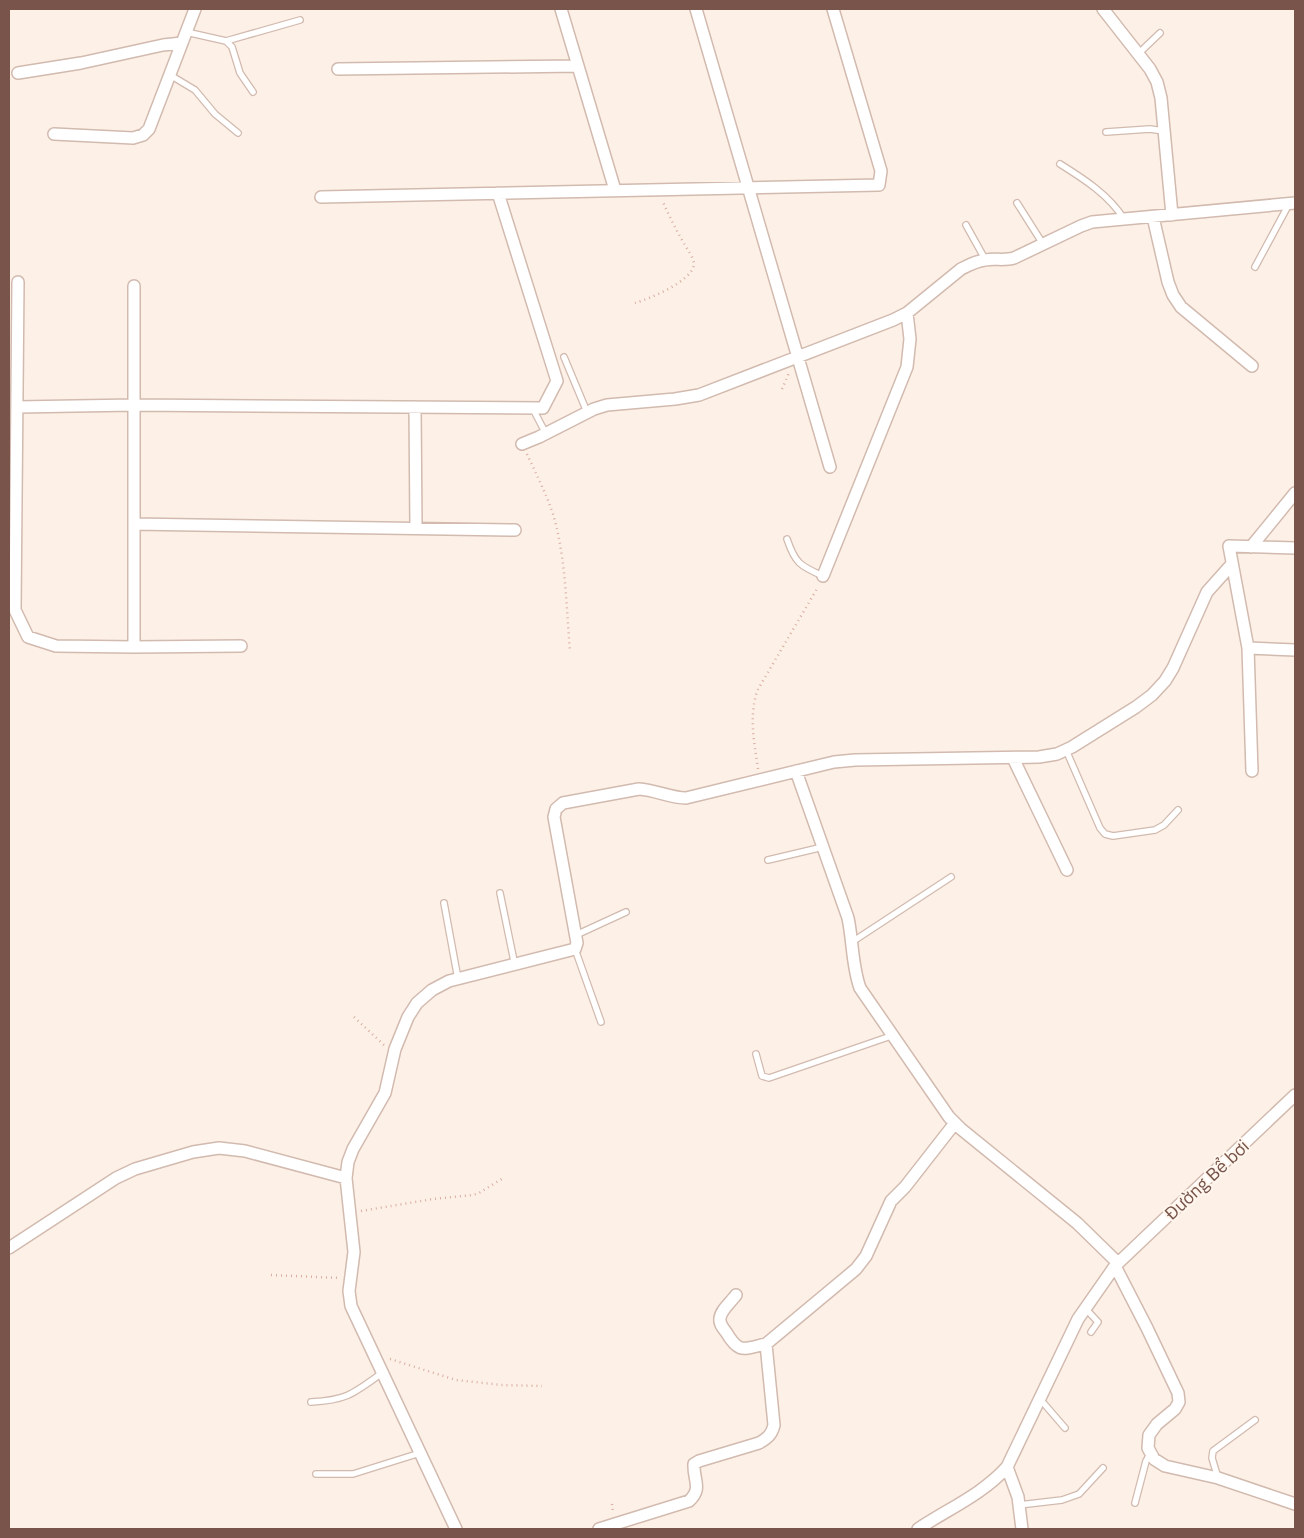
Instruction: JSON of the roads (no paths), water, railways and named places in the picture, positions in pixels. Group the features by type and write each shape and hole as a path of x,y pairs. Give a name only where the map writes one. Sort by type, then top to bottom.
{"street":[{"path":"54,134 133,138 143,135 150,129 195,9"},
{"path":"561,9 615,190"},
{"path":"696,9 830,467"},
{"path":"321,197 879,185 881,171 833,9"},
{"path":"1103,9 1150,69 1157,82 1161,98 1172,215"},
{"path":"18,73 81,63 163,45 184,38"},
{"path":"338,69 578,66"},
{"path":"17,407 134,405 543,408 557,380 498,193"},
{"path":"522,444 546,434 587,412 608,405 699,395 893,320 907,313 971,263 1014,258 1092,222 1292,204"},
{"path":"1153,217 1173,296 1180,307 1252,366"},
{"path":"18,282 15,610 28,637 56,646 241,646"},
{"path":"134,286 134,647"},
{"path":"823,576 907,367 910,339 907,313"},
{"path":"415,407 416,528"},
{"path":"1251,547 1295,493"},
{"path":"134,524 515,530"},
{"path":"1252,771 1248,648 1229,546 1295,548"},
{"path":"456,1529 351,1306 349,1291 354,1252 346,1178 348,1162 353,1149 384,1093 394,1055 408,1016 417,1003 432,990 449,981 515,966 576,949 576,935 554,817 556,809 563,803 639,789 651,789 675,798 686,798 834,762 855,760 1013,758 1057,754 1136,707 1152,695 1165,681 1173,668 1207,592 1232,564"},
{"path":"1248,648 1295,650"},
{"path":"1013,758 1067,870"},
{"path":"796,771 848,918 854,972 860,988 949,1117 1077,1223 1116,1265 1148,1328 1178,1394 1179,1402 1175,1409 1157,1424 1150,1435 1148,1448 1150,1454 1154,1459 1166,1466 1218,1478 1295,1504"},
{"name":"Đường Bể bơi","path":"918,1529 995,1480 1007,1466 1078,1320 1116,1265 1295,1096"},
{"path":"736,1296 720,1316 720,1323 733,1345 744,1349 766,1344 856,1269 866,1256 892,1201 955,1123"},
{"path":"9,1248 116,1178 135,1169 193,1152 219,1148 244,1151 346,1178"},
{"path":"599,1529 689,1500 694,1496 697,1489 694,1464 760,1443 772,1433 774,1425 766,1344"},
{"path":"1007,1466 1019,1505 1022,1529"}],"lane":[{"path":"184,38 226,41 300,20"},
{"path":"1138,54 1160,33"},
{"path":"226,41 232,47 240,73 253,92"},
{"path":"170,75 195,90 215,114 238,133"},
{"path":"1106,132 1150,129 1164,131"},
{"path":"1060,164 1089,183 1116,206 1124,220"},
{"path":"1017,203 1043,244"},
{"path":"1255,267 1292,204"},
{"path":"966,225 985,260"},
{"path":"564,357 587,412"},
{"path":"532,408 546,434"},
{"path":"787,539 792,556 799,564 823,576"},
{"path":"1066,750 1100,828 1105,834 1113,836 1155,830 1164,825 1178,810"},
{"path":"768,860 823,847"},
{"path":"852,942 951,877"},
{"path":"500,893 515,966"},
{"path":"444,903 458,979"},
{"path":"576,935 626,912"},
{"path":"576,949 601,1022"},
{"path":"756,1054 762,1076 769,1078 892,1036"},
{"path":"1085,1308 1098,1322 1091,1332"},
{"path":"311,1402 333,1400 351,1395 382,1373"},
{"path":"1040,1399 1065,1428"},
{"path":"1218,1478 1212,1458 1213,1451 1255,1420"},
{"path":"316,1474 353,1474 420,1453"},
{"path":"1135,1503 1146,1461 1150,1454"},
{"path":"1019,1505 1062,1500 1079,1494 1103,1468"}]}
